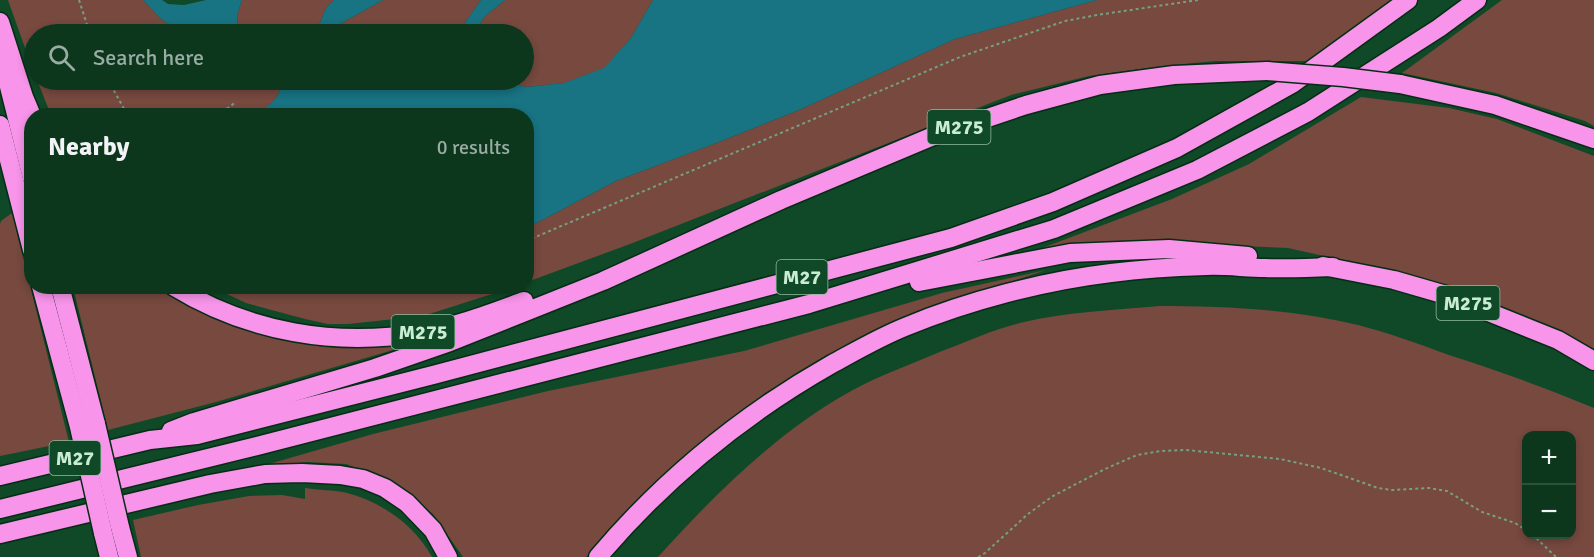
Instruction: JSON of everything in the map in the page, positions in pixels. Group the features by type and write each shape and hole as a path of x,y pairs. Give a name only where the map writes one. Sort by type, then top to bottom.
{"highway":[{"name":"M27","path":"0,476 150,440 197,435 951,238 1042,206 1177,148 1292,84 1408,0"},
{"name":"M27","path":"0,509 257,446 809,304 1054,230 1197,170 1308,112 1439,28 1477,0"},
{"path":"0,22 29,108"},
{"path":"0,51 24,146"},
{"name":"M275","path":"188,294 217,309 265,326 295,333 327,337 377,338 425,332 471,320 639,256 670,250 931,137 1026,105 1100,85 1174,75 1267,72 1343,77 1400,84 1495,105 1594,139"},
{"path":"0,125 24,219"},
{"path":"809,304 1070,253 1169,249 1333,267"},
{"path":"150,440 194,422 375,368 450,342 603,281 670,250"},
{"name":"M275","path":"598,557 650,501 691,463 752,415 807,378 905,327 965,305 1030,287 1110,273 1208,266 1333,267 1394,280 1446,295 1558,340 1594,361"},
{"path":"44,294 88,425"},
{"path":"62,294 112,530 128,557"},
{"path":"0,534 210,484 265,474 302,473 363,479 385,488 407,503 433,530 448,557"},
{"path":"109,557 112,530"}],"path":[{"path":"79,0 87,24"},
{"path":"534,238 960,57 1065,21 1198,0"},
{"path":"114,90 124,108"},
{"path":"228,108 236,102"},
{"path":"978,557 1028,514 1053,496 1137,455 1161,451 1186,450 1280,459 1321,468 1378,488 1392,490 1429,488 1447,491 1482,512 1522,527"},
{"path":"1537,539 1556,557"}],"shaded area":[{"path":"8,0 143,0 169,24 24,24 24,45"},
{"path":"242,0 334,0 326,8 318,24 238,24"},
{"path":"383,0 481,0 464,24 340,24"},
{"path":"505,0 653,0 631,38 605,68 565,83 534,86 534,24 480,24 484,17"},
{"path":"1097,0 1396,0 1316,61 1216,61 1162,66 1089,76 1011,95 534,279 534,224 616,181 799,110 955,39"},
{"path":"1502,0 1594,0 1594,126 1585,121 1496,93 1402,73"},
{"path":"41,90 280,90 273,102 265,108 48,108"},
{"path":"1361,97 1449,108 1497,119 1594,156 1594,350 1529,320 1369,266 1288,248 1115,241 1029,253 1172,199 1249,164"},
{"path":"12,213 24,261 24,294 32,294 69,442 0,456 0,224"},
{"path":"1046,270 956,300 862,338 765,393 670,470 608,531 586,557 463,557 433,514 392,481 346,464 307,462 255,468 373,434 548,391 744,351 942,293"},
{"path":"75,294 169,294 180,302 227,324 283,340 322,346 366,346 408,340 410,345 216,402 108,430"},
{"path":"227,294 492,294 423,316 348,324 328,324 246,303"},
{"path":"1184,306 1309,315 1358,325 1404,339 1594,408 1594,557 658,557 724,488 772,445 824,407 851,391 993,331 1041,319 1091,312"},
{"path":"305,488 343,492 382,507 416,534 432,557 141,557 133,520 249,496 282,495 305,499"}],"water":[{"path":"143,0 162,0 168,4 184,5 206,0 242,0 238,24 169,24"},
{"path":"334,0 383,0 340,24 318,24 326,8"},
{"path":"481,0 505,0 484,17 480,24 464,24"},
{"path":"653,0 1097,0 955,39 799,110 616,181 534,224 534,108 265,108 273,102 280,90 534,90 534,86 564,83 604,68 631,38"}]}
